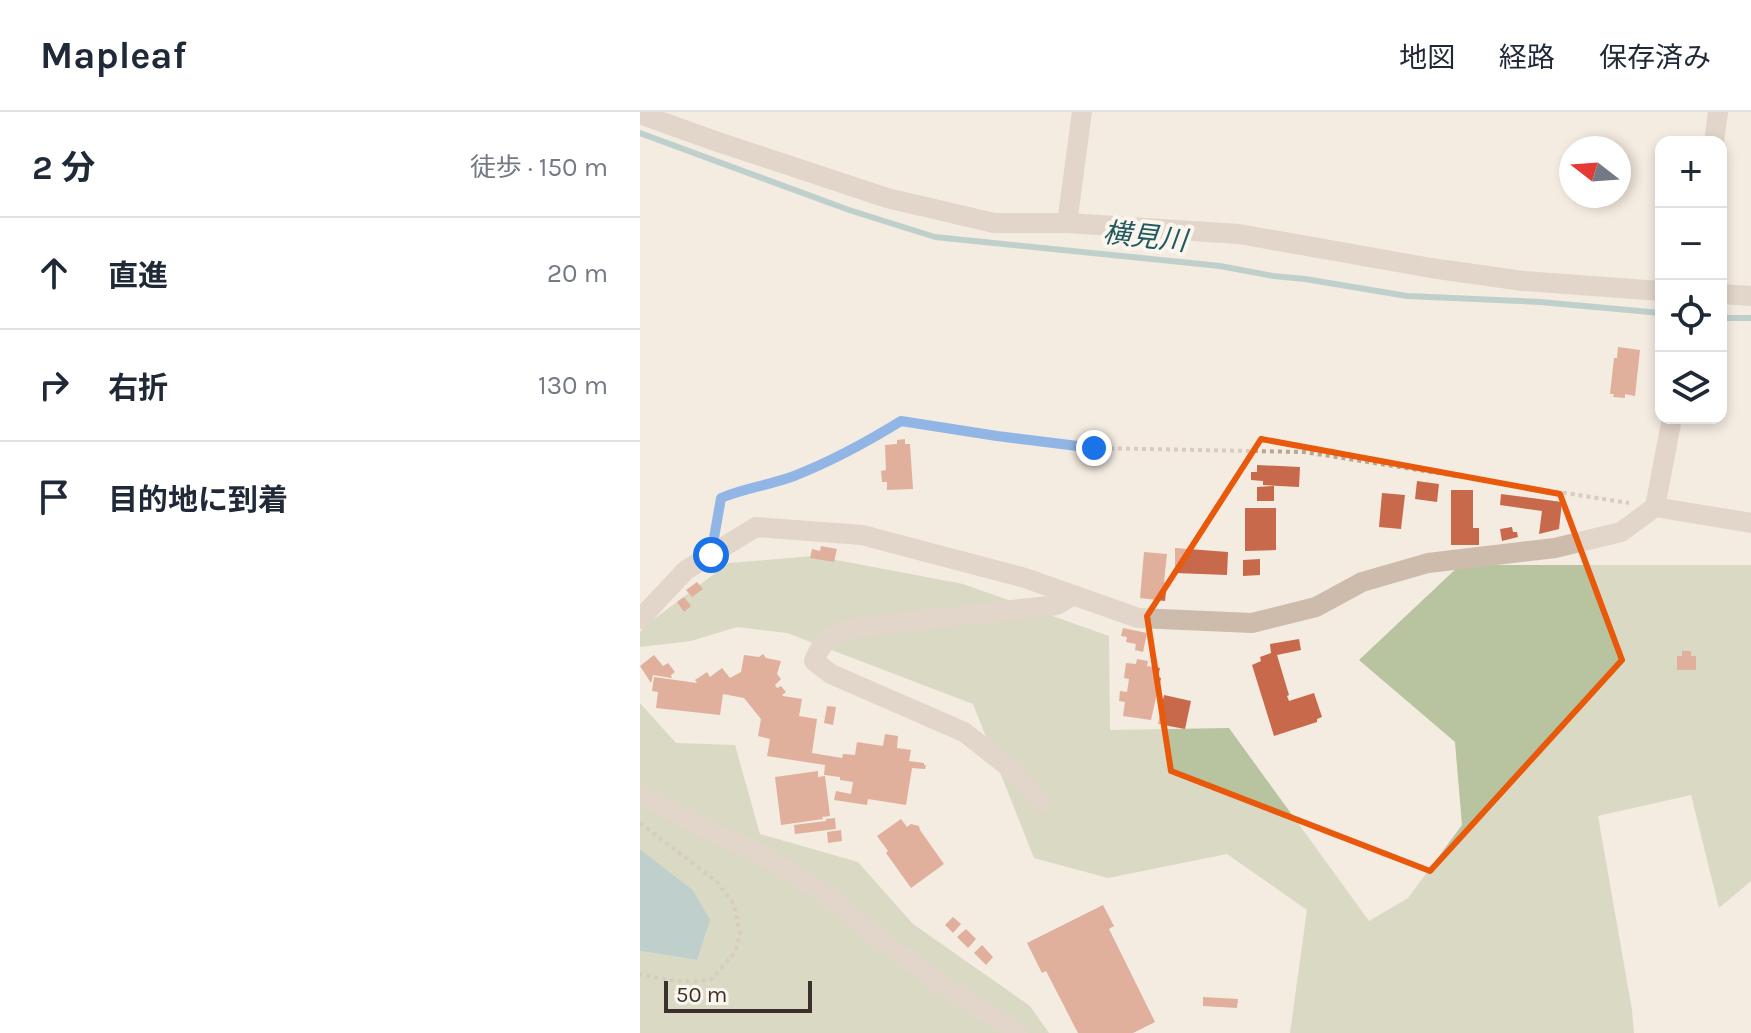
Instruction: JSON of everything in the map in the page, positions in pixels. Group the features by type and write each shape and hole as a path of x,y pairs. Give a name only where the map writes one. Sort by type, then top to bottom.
{"street":[{"path":"1067,223 1082,112"},
{"path":"1715,136 1718,112"},
{"path":"640,114 887,198 994,223 1067,223 1239,234 1523,281 1655,291"},
{"path":"1727,294 1751,296"},
{"path":"640,619 686,570 756,527 862,535 1025,578 1138,618 1252,623 1316,607 1362,582 1428,563 1555,548 1621,532 1655,507 1671,424"},
{"path":"1655,507 1751,523"},
{"path":"1041,802 1015,772 964,732 831,674 814,661 830,636 853,628 1057,605 1074,595"},
{"path":"640,794 760,853 826,895 894,950 953,992 1019,1033"}],"path":[{"path":"711,555 721,498 792,477 855,449 901,421 1094,448 1304,452 1655,507"},
{"path":"640,823 716,881 734,904 740,934 735,952 712,979 691,983 640,974"}],"highlighted area":[{"path":"1261,439 1560,494 1622,660 1430,871 1171,771 1147,616"}],"green space":[{"path":"815,556 963,584 1109,636 1110,730 1229,728 1369,921 1408,898 1462,825 1455,742 1359,660 1460,565 1751,565 1751,881 1719,908 1691,795 1598,816 1634,1033 1290,1033 1307,910 1227,854 1108,878 1034,858 973,704 787,633 737,627 691,641 640,647 640,632 646,625 729,563"},
{"path":"640,703 676,743 735,745 760,834 858,862 913,924 1030,1006 1049,1033 640,1033 640,951 697,960 693,890 640,849"}],"water":[{"path":"640,849 693,890 710,920 697,960 640,951"}],"building":[{"path":"1618,347 1640,350 1635,396 1625,394 1625,398 1610,394"},
{"path":"905,439 905,444 910,444 913,489 887,490 887,482 882,482 881,471 886,470 885,445 897,444 897,440"},
{"path":"1257,465 1300,467 1299,487 1263,485 1263,481 1251,480 1251,472 1257,472"},
{"path":"1417,481 1439,484 1437,502 1415,499"},
{"path":"1274,486 1274,501 1257,501 1257,487"},
{"path":"1451,490 1473,490 1473,528 1479,528 1479,545 1451,545"},
{"path":"1382,493 1405,495 1401,529 1379,527"},
{"path":"1501,494 1562,502 1559,529 1539,534 1542,511 1500,505"},
{"path":"1245,508 1276,508 1276,550 1245,551"},
{"path":"1512,527 1518,537 1502,541 1500,529"},
{"path":"821,546 837,549 834,562 810,558 812,549 820,551"},
{"path":"1175,548 1228,552 1227,575 1175,573"},
{"path":"1144,552 1167,554 1165,601 1140,598"},
{"path":"1260,559 1260,575 1243,576 1243,560"},
{"path":"697,582 703,589 692,597 686,590"},
{"path":"684,597 691,606 684,612 677,602"},
{"path":"1123,628 1147,633 1143,652 1135,650 1136,644 1126,642 1127,637 1121,636"},
{"path":"1299,639 1301,650 1277,655 1287,696 1289,701 1314,693 1322,717 1317,722 1274,736 1252,665 1261,661 1260,657 1271,653 1270,644"},
{"path":"1682,651 1691,651 1691,656 1696,656 1696,670 1677,670 1677,656 1682,656"},
{"path":"763,654 766,658 781,661 777,674 781,679 775,685 786,692 783,696 802,699 799,716 817,719 812,753 842,758 843,754 855,755 857,742 883,746 885,734 898,736 897,748 911,750 909,761 926,765 925,769 912,768 906,805 868,799 867,805 834,800 836,791 851,794 853,782 824,775 825,765 767,756 770,739 758,736 761,719 744,698 723,694 720,715 656,708 658,692 652,691 654,677 697,683 695,680 707,672 710,677 722,668 730,678 741,672 744,655 759,657"},
{"path":"654,655 663,666 668,663 675,672 672,678 653,675 651,683 640,666"},
{"path":"1137,659 1148,661 1147,666 1160,668 1158,677 1161,678 1151,720 1123,716 1125,702 1119,701 1120,691 1127,692 1129,679 1124,678 1126,663 1136,664"},
{"path":"1164,695 1191,701 1185,729 1158,724"},
{"path":"827,706 836,707 833,725 824,723"},
{"path":"818,771 818,777 825,776 830,816 781,825 775,777"},
{"path":"835,818 836,829 795,834 794,825"},
{"path":"901,819 907,827 911,824 919,826 944,864 911,888 877,836"},
{"path":"841,830 842,841 828,843 827,832"},
{"path":"1103,905 1114,926 1109,929 1155,1022 1133,1033 1078,1033 1046,971 1042,973 1027,943"},
{"path":"953,917 961,924 953,933 945,925"},
{"path":"966,929 976,939 968,948 957,937"},
{"path":"982,945 993,957 986,965 974,953"},
{"path":"1203,997 1238,999 1237,1008 1203,1006"}],"waterway":[{"name":"横見川","path":"640,133 849,210 935,237 1220,266 1407,296 1540,302 1655,312"},
{"name":"横見川","path":"1727,318 1751,318"}],"route":[{"path":"711,555 721,498 792,477 855,449 901,421 1094,448"}]}
